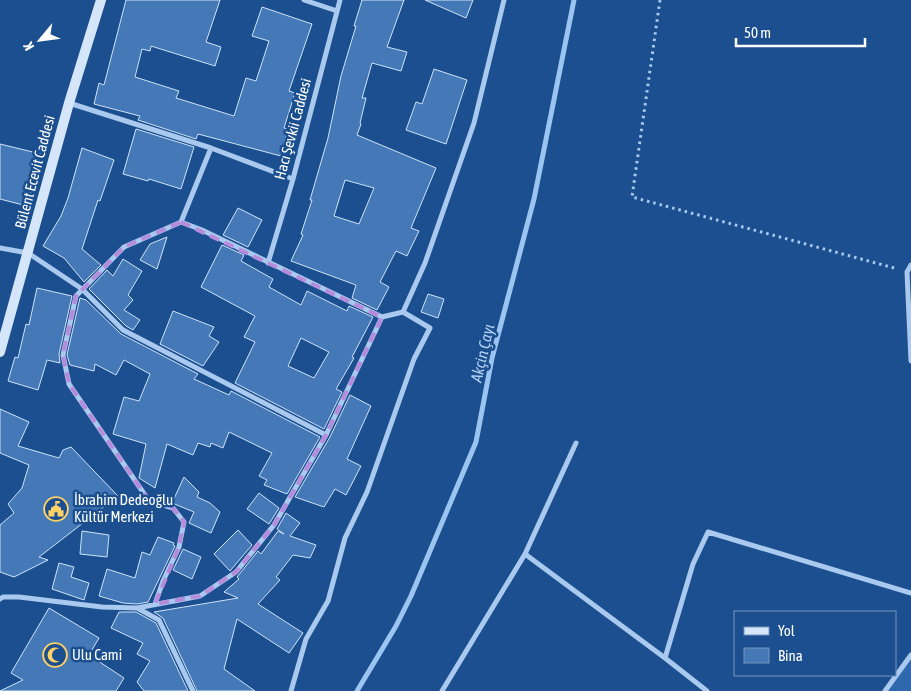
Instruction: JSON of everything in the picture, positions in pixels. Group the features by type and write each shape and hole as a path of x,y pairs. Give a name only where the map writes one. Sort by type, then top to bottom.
{"main road":[{"name":"Bülent Ecevit Caddesi","path":"0,352 69,103 101,0"}],"street":[{"path":"304,0 337,11"},
{"name":"Hacı Şevkii Caddesi","path":"268,263 294,179 340,0"},
{"path":"403,312 425,262 474,122 504,0"},
{"path":"69,103 211,148 294,179"},
{"path":"155,604 163,581 179,547 184,522 173,508 149,501 69,384 64,355 76,296 124,247 181,222 211,148"},
{"path":"181,222 202,230 382,317 403,312 430,328 414,359 367,492 345,538 328,601 306,639 291,691"},
{"path":"0,248 28,253 82,289 124,330 326,434"},
{"path":"911,265 908,272 911,361"},
{"path":"0,599 3,597 18,597 102,607 137,608 200,596 236,572 274,525 326,434 382,317"},
{"path":"442,691 525,554 576,443"},
{"path":"665,658 692,564 708,532 911,593"},
{"path":"525,554 707,691"},
{"path":"137,608 159,620 193,691"},
{"path":"896,676 911,655"},
{"path":"885,691 896,676"}],"path":[{"path":"660,0 632,197 908,272"}],"highlighted area":[{"path":"181,222 382,317 326,435 274,525 236,572 200,596 155,604 179,547 184,522 173,508 149,501 69,384 63,355 76,296 124,247"}],"shaded area":[{"path":"911,653 911,691 884,691"}],"building":[{"path":"126,0 220,0 206,42 221,47 215,66 151,46 150,51 142,49 135,77 179,91 176,98 234,116 246,78 256,81 269,41 252,36 262,7 312,24 289,91 295,93 284,128 288,129 281,156 198,134 196,139 138,120 140,116 94,104 99,83 104,85"},
{"path":"362,0 404,0 387,47 407,52 401,71 372,63 362,98 366,98 357,135 436,168 411,228 419,231 407,256 396,251 380,282 389,287 377,310 352,298 356,285 291,261 303,235 301,234 328,138 341,76 356,26 354,26","holes":["345,180 374,188 359,224 334,216"]},
{"path":"425,0 473,0 466,18"},
{"path":"434,69 467,80 446,144 406,130 416,102 422,104"},
{"path":"136,129 194,147 181,189 149,179 148,181 123,174"},
{"path":"0,144 41,154 27,206 0,199"},
{"path":"82,148 114,160 100,201 98,200 82,249 101,265 84,282 64,258 43,246 61,216"},
{"path":"238,208 262,220 248,247 223,235"},
{"path":"167,237 157,269 140,260 150,244"},
{"path":"222,245 244,255 241,261 273,279 269,287 301,305 307,291 347,311 349,306 373,317 352,357 354,358 336,389 342,392 324,429 235,383 255,342 244,337 255,316 201,287","holes":["301,338 329,352 314,378 288,366"]},
{"path":"123,259 142,271 128,295 133,300 124,310 140,320 133,330 126,326 89,289 107,270 113,276"},
{"path":"37,288 72,296 59,354 60,363 47,360 38,390 8,381 15,357 18,358 26,324 29,325"},
{"path":"428,294 444,299 438,318 421,312"},
{"path":"80,298 86,300 121,334 198,374 194,379 229,395 231,391 320,437 287,494 264,485 267,480 259,476 272,453 229,432 223,448 211,443 210,447 198,443 193,455 167,444 155,488 139,478 146,444 113,434 124,397 139,401 150,374 124,360 116,375 95,364 94,371 70,365 67,355"},
{"path":"173,311 214,327 209,336 219,342 203,366 160,344"},
{"path":"350,395 371,406 347,459 361,466 346,495 335,489 324,507 295,497 330,437"},
{"name":"İbrahim Dedeoğlu Kültür Merkezi","path":"0,409 29,422 18,446 59,458 63,450 71,447 118,496 39,557 48,560 14,577 0,572 0,525 14,513 8,504 22,488 29,465 0,453"},
{"path":"184,477 199,492 197,497 210,503 220,512 211,533 189,523 194,512 172,503"},
{"path":"259,493 279,508 269,524 247,509"},
{"path":"286,513 300,523 290,536 316,545 310,558 293,555 276,577 280,580 258,604 303,633 289,653 237,619 224,669 255,691 197,691 163,618 154,612 238,598 224,592 239,579 237,577 258,551 261,554 278,531 284,534 277,529"},
{"path":"238,530 252,545 230,571 214,554"},
{"path":"82,531 109,535 107,557 80,554"},
{"path":"158,537 174,543 173,545 175,546 148,602 137,604 123,603 99,596 107,569 135,578 142,552 150,555"},
{"path":"183,549 201,557 192,579 173,570"},
{"path":"59,563 74,567 71,577 89,583 84,600 52,589"},
{"name":"Ulu Cami","path":"49,608 99,638 89,655 124,678 116,691 0,691 23,680 11,673"},
{"path":"119,612 136,612 156,623 188,691 144,691 137,682 150,661 137,654 143,643 111,628"}],"waterway":[{"name":"Akçin Çayı","path":"357,691 396,626 411,596 476,442 492,358 534,199 574,0"}],"place":[{"name":"İbrahim Dedeoğlu Kültür Merkezi","path":"56,509"},
{"name":"Ulu Cami","path":"55,655"}]}
